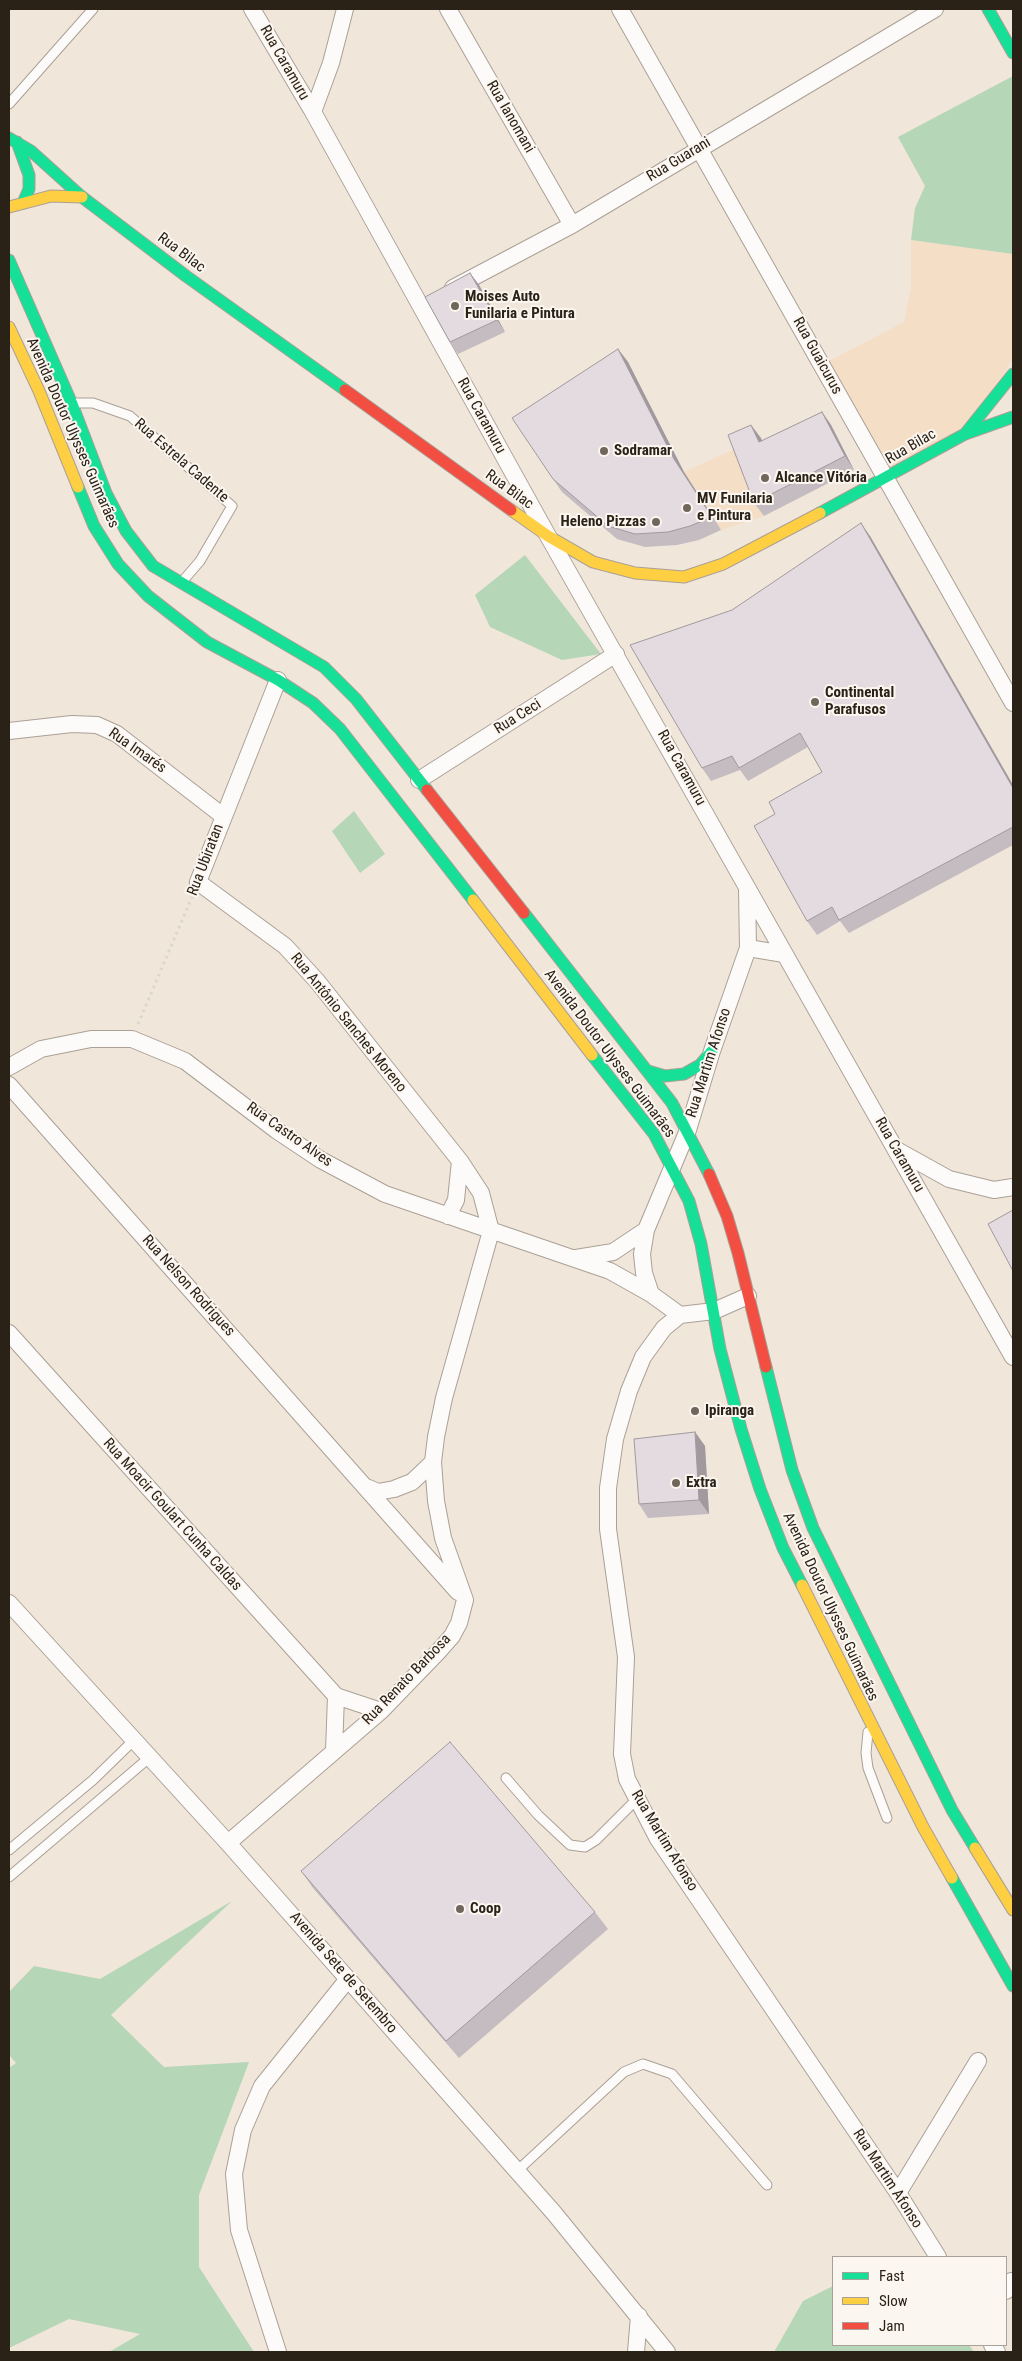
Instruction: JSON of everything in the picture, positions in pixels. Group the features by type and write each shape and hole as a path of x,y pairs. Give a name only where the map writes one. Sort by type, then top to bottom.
{"main road":[{"path":"988,9 1013,53"},
{"path":"13,140 29,176 29,189 23,203"},
{"name":"Rua Bilac","path":"13,140 36,156 82,197 194,282 548,536 593,562 635,573 684,577 723,564 886,479 965,434 1013,416"},
{"path":"9,207 51,196 82,197"},
{"name":"Avenida Doutor Ulysses Guimarães","path":"9,260 72,404 106,493 126,531 152,566 324,666 356,699 672,1103 688,1130 727,1216 782,1436 813,1528 952,1810 1013,1910"},
{"name":"Avenida Doutor Ulysses Guimarães","path":"9,327 39,392 94,526 118,564 148,596 185,626 207,642 278,680 313,703 340,729 654,1134 673,1167 689,1201 701,1244 720,1349 741,1429 760,1489 783,1548 868,1722 923,1827 1013,1986"},
{"name":"Rua Bilac","path":"965,434 1013,374"},
{"path":"648,1071 665,1076 684,1074 700,1065 712,1051"}],"street":[{"name":"Rua Caramuru","path":"252,9 313,112 548,536 1013,1357"},
{"path":"313,112 331,63 345,9"},
{"name":"Rua Ianomani","path":"448,9 572,225"},
{"name":"Rua Guaicurus","path":"620,9 700,147 1013,703"},
{"name":"Rua Guarani","path":"420,305 572,225 700,147 935,9"},
{"name":"Rua Ceci","path":"419,780 616,654"},
{"name":"Rua Ubiratan","path":"198,882 278,680"},
{"name":"Rua Imarés","path":"9,731 72,724 97,725 117,734 223,816"},
{"name":"Rua Antônio Sanches Moreno","path":"198,882 285,946 317,981 460,1161 481,1193 491,1231"},
{"name":"Rua Martim Afonso","path":"651,1294 644,1273 642,1254 646,1230 688,1130 712,1051 748,948 747,886"},
{"path":"748,948 784,954"},
{"name":"Rua Castro Alves","path":"9,1067 41,1049 91,1039 132,1039 185,1061 276,1130 321,1160 385,1194 610,1271 651,1294 680,1315"},
{"name":"Rua Nelson Rodrigues","path":"9,1086 465,1600"},
{"path":"896,1149 948,1178 994,1190 1013,1187"},
{"path":"448,1216 456,1200 460,1161"},
{"name":"Rua Castro Alves","path":"576,1258 612,1252 646,1230"},
{"path":"465,1600 443,1538 436,1501 433,1462 444,1398 491,1231"},
{"path":"680,1315 714,1311 748,1296"},
{"name":"Rua Martim Afonso","path":"680,1315 664,1328 643,1357 615,1439 608,1488 608,1529 626,1657 622,1754 627,1779 636,1800 658,1839 898,2193 937,2256"},
{"name":"Rua Moacir Goulart Cunha Caldas","path":"9,1333 336,1696"},
{"path":"366,1488 378,1492 394,1490 412,1482 433,1462"},
{"name":"Rua Renato Barbosa","path":"228,1842 380,1710 452,1636 459,1623 465,1600"},
{"name":"Avenida Sete de Setembro","path":"12,1611 228,1842 517,2171 667,2352"},
{"path":"334,1751 336,1696 380,1710"},
{"path":"278,2352 239,2230 234,2174 243,2130 262,2086 348,1979"},
{"path":"898,2193 978,2061"},
{"path":"636,2352 639,2316"}],"lane":[{"path":"9,104 93,9"},
{"name":"Rua Estrela Cadente","path":"72,404 92,403 130,416 232,506 200,561 180,584"},
{"path":"868,1722 866,1753 868,1768 887,1818"},
{"path":"9,1850 93,1780 134,1740"},
{"path":"9,1877 150,1757"},
{"path":"506,1778 538,1815 570,1845 585,1847 596,1840 636,1800"},
{"path":"517,2171 624,2072 643,2064 672,2074 767,2185"}],"path":[{"name":"Rua Ubiratan","path":"132,1039 198,882"}],"shaded area":[{"path":"911,240 1013,254 1013,356 1004,374 958,433 889,471 829,361 904,322 911,287"},
{"path":"737,448 764,516 721,530 684,472"}],"green space":[{"path":"1013,76 1013,254 911,240 915,208 925,186 898,137"},
{"path":"525,555 601,654 562,660 490,627 475,595"},
{"path":"354,811 385,854 360,873 332,831"},
{"path":"232,1901 111,2015 164,2067 249,2062 199,2195 199,2267 254,2352 109,2352 140,2334 69,2319 9,2348 9,2068 16,2063 9,2055 9,1992 34,1966 100,1979"},
{"path":"832,2286 832,2346 970,2346 974,2352 774,2352 803,2301"}],"building":[{"path":"470,273 497,320 450,342 425,297"},
{"name":"Sodramar","path":"618,349 674,459 712,517 668,532 635,534 608,526 553,479 512,418"},
{"path":"822,412 845,456 754,503 728,435 751,425 759,442"},
{"name":"Continental Parafusos","path":"861,523 1013,788 1013,827 839,920 832,907 807,921 754,826 775,814 769,802 822,772 800,733 739,768 732,756 702,768 630,645 732,610"},
{"path":"1013,1210 1013,1271 988,1224"},
{"name":"Extra","path":"695,1432 699,1500 639,1504 634,1439"},
{"name":"Coop","path":"450,1742 595,1912 446,2041 301,1871"}],"traffic: fast":[{"path":"988,9 1013,53"},
{"path":"9,138 31,151 82,197 186,276 345,390"},
{"path":"17,142 29,175 29,189 23,203"},
{"path":"9,260 72,404 106,493 126,531 153,566 324,667 356,699 427,790"},
{"path":"965,434 1013,374"},
{"path":"820,513 965,434 1013,417"},
{"path":"78,487 94,526 118,564 148,596 207,642 278,680 313,703 340,729 473,900"},
{"path":"524,913 672,1103 709,1174"},
{"path":"648,1071 665,1076 684,1074 700,1065 712,1051"},
{"path":"592,1055 654,1134 689,1201 701,1244 720,1349 741,1429 760,1489 783,1548 802,1585"},
{"path":"766,1367 792,1470 813,1528 952,1810 975,1848"},
{"path":"952,1878 1013,1986"}],"traffic: slow":[{"path":"9,207 51,196 82,197"},
{"path":"9,327 39,391 78,487"},
{"path":"511,510 548,536 593,562 635,573 684,577 723,564 820,513"},
{"path":"473,900 592,1055"},
{"path":"802,1585 923,1827 952,1878"},
{"path":"975,1848 1013,1910"}],"traffic: jam":[{"path":"345,390 511,510"},
{"path":"427,790 524,913"},
{"path":"709,1174 727,1216 738,1253 766,1367"}],"place":[{"name":"Moises Auto Funilaria e Pintura","path":"455,306"},
{"name":"Sodramar","path":"604,451"},
{"name":"Alcance Vitória","path":"765,478"},
{"name":"MV Funilaria e Pintura","path":"687,508"},
{"name":"Heleno Pizzas","path":"656,522"},
{"name":"Continental Parafusos","path":"815,702"},
{"name":"Ipiranga","path":"695,1411"},
{"name":"Extra","path":"676,1483"},
{"name":"Coop","path":"460,1909"}]}
